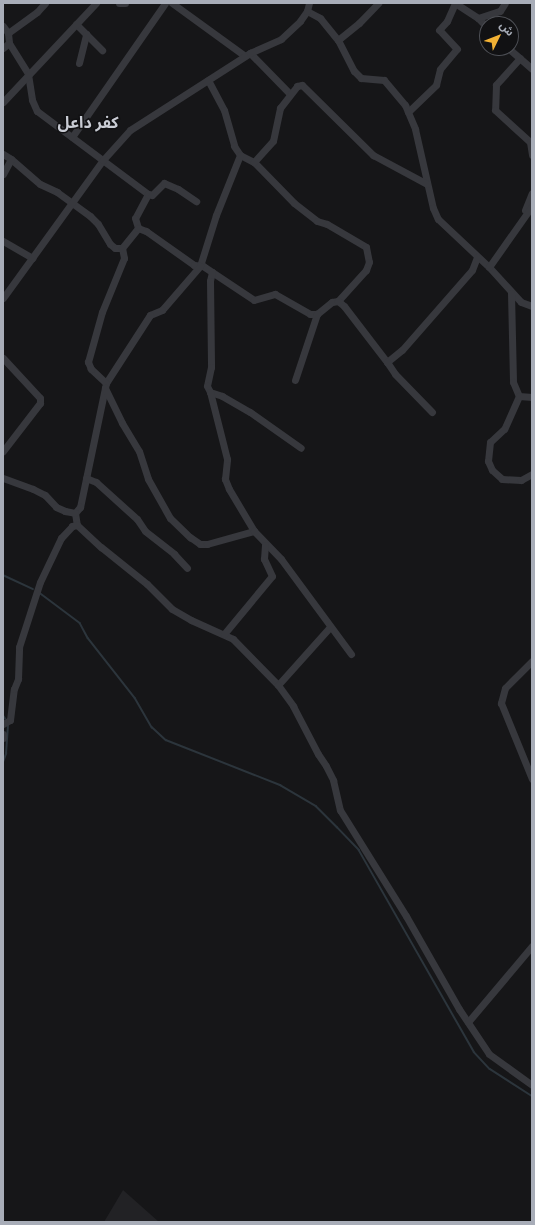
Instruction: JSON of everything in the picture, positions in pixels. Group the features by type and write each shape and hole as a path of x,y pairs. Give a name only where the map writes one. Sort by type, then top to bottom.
{"street":[{"path":"8,33 37,12 45,3"},
{"path":"3,102 17,89 28,74 96,3"},
{"path":"118,3 125,3"},
{"path":"72,137 165,3"},
{"path":"172,3 247,54 290,94"},
{"path":"3,298 103,160 130,130 247,54 281,39 308,11 309,3"},
{"path":"338,40 359,23 378,3"},
{"path":"408,112 436,85 440,69 457,49 438,30 447,21 455,3 478,18 500,11 505,3"},
{"path":"308,11 320,18 338,40 354,71 361,78 384,80 398,96 408,112 415,129 433,208 438,220 489,267 521,302 532,306"},
{"path":"76,24 102,50"},
{"path":"3,26 8,33 9,43 28,74 32,100 37,111 148,194 152,195 164,183 178,189 196,201"},
{"path":"79,63 86,34"},
{"path":"3,48 9,43"},
{"path":"518,56 532,69"},
{"path":"520,58 496,85 495,110 530,142 532,155"},
{"path":"208,80 224,110 234,146 240,155 254,162 294,203 318,221 327,224 366,247 369,262 366,270 338,301 332,302 317,314 295,380"},
{"path":"254,162 273,141 280,108 297,86 302,85 373,155 427,184"},
{"path":"3,154 12,159 40,184 72,202 98,224 110,244 115,248 122,248"},
{"path":"240,155 216,215 200,266 162,310 150,315 106,386 80,507 75,513 77,525 101,547 147,584 172,609 191,620 233,639 278,685 293,706 333,780 340,810 368,853 459,1009 489,1054 532,1085"},
{"path":"3,174 12,159"},
{"path":"518,227 532,193"},
{"path":"138,228 135,218 148,194"},
{"path":"489,267 532,206"},
{"path":"138,228 146,231 194,265 200,266 212,272 254,300 275,294 310,314 317,314"},
{"path":"138,228 122,248 124,258 102,312 88,362 91,369 106,386 122,423 139,451 148,479 170,518 180,529 200,544 207,544 254,531"},
{"path":"3,241 33,258"},
{"path":"387,362 402,350 472,270 477,257"},
{"path":"212,272 210,281 212,367 207,386 210,392 227,459 225,478 229,490 254,531 265,545 281,559 351,654"},
{"path":"511,292 513,382 519,396 504,429 490,442 488,461 492,470 502,479 521,480 532,474"},
{"path":"338,301 344,306 395,374 432,412"},
{"path":"3,358 40,398 40,403 3,451"},
{"path":"210,392 222,396 250,412 301,448"},
{"path":"519,396 532,397"},
{"path":"3,478 33,489 45,495 56,507 75,513"},
{"path":"86,478 96,482 137,519 145,531 174,554 187,568"},
{"path":"3,724 10,720 14,689 18,679 19,647 36,593 61,538 72,526 77,525"},
{"path":"224,634 272,576 264,559 265,545"},
{"path":"278,685 330,627"},
{"path":"532,661 505,688 501,703 532,779"},
{"path":"468,1022 532,946"}],"shaded area":[{"path":"123,1190 159,1222 104,1222"}],"waterway":[{"path":"3,575 33,589"},
{"path":"40,593 80,623 88,638 135,698 152,727 166,740 280,785 316,806 337,827 359,850 474,1052 490,1069 532,1096"},
{"path":"3,762 6,754 8,726"}],"district":[{"name":"كفر داعل","path":"88,122"}]}
